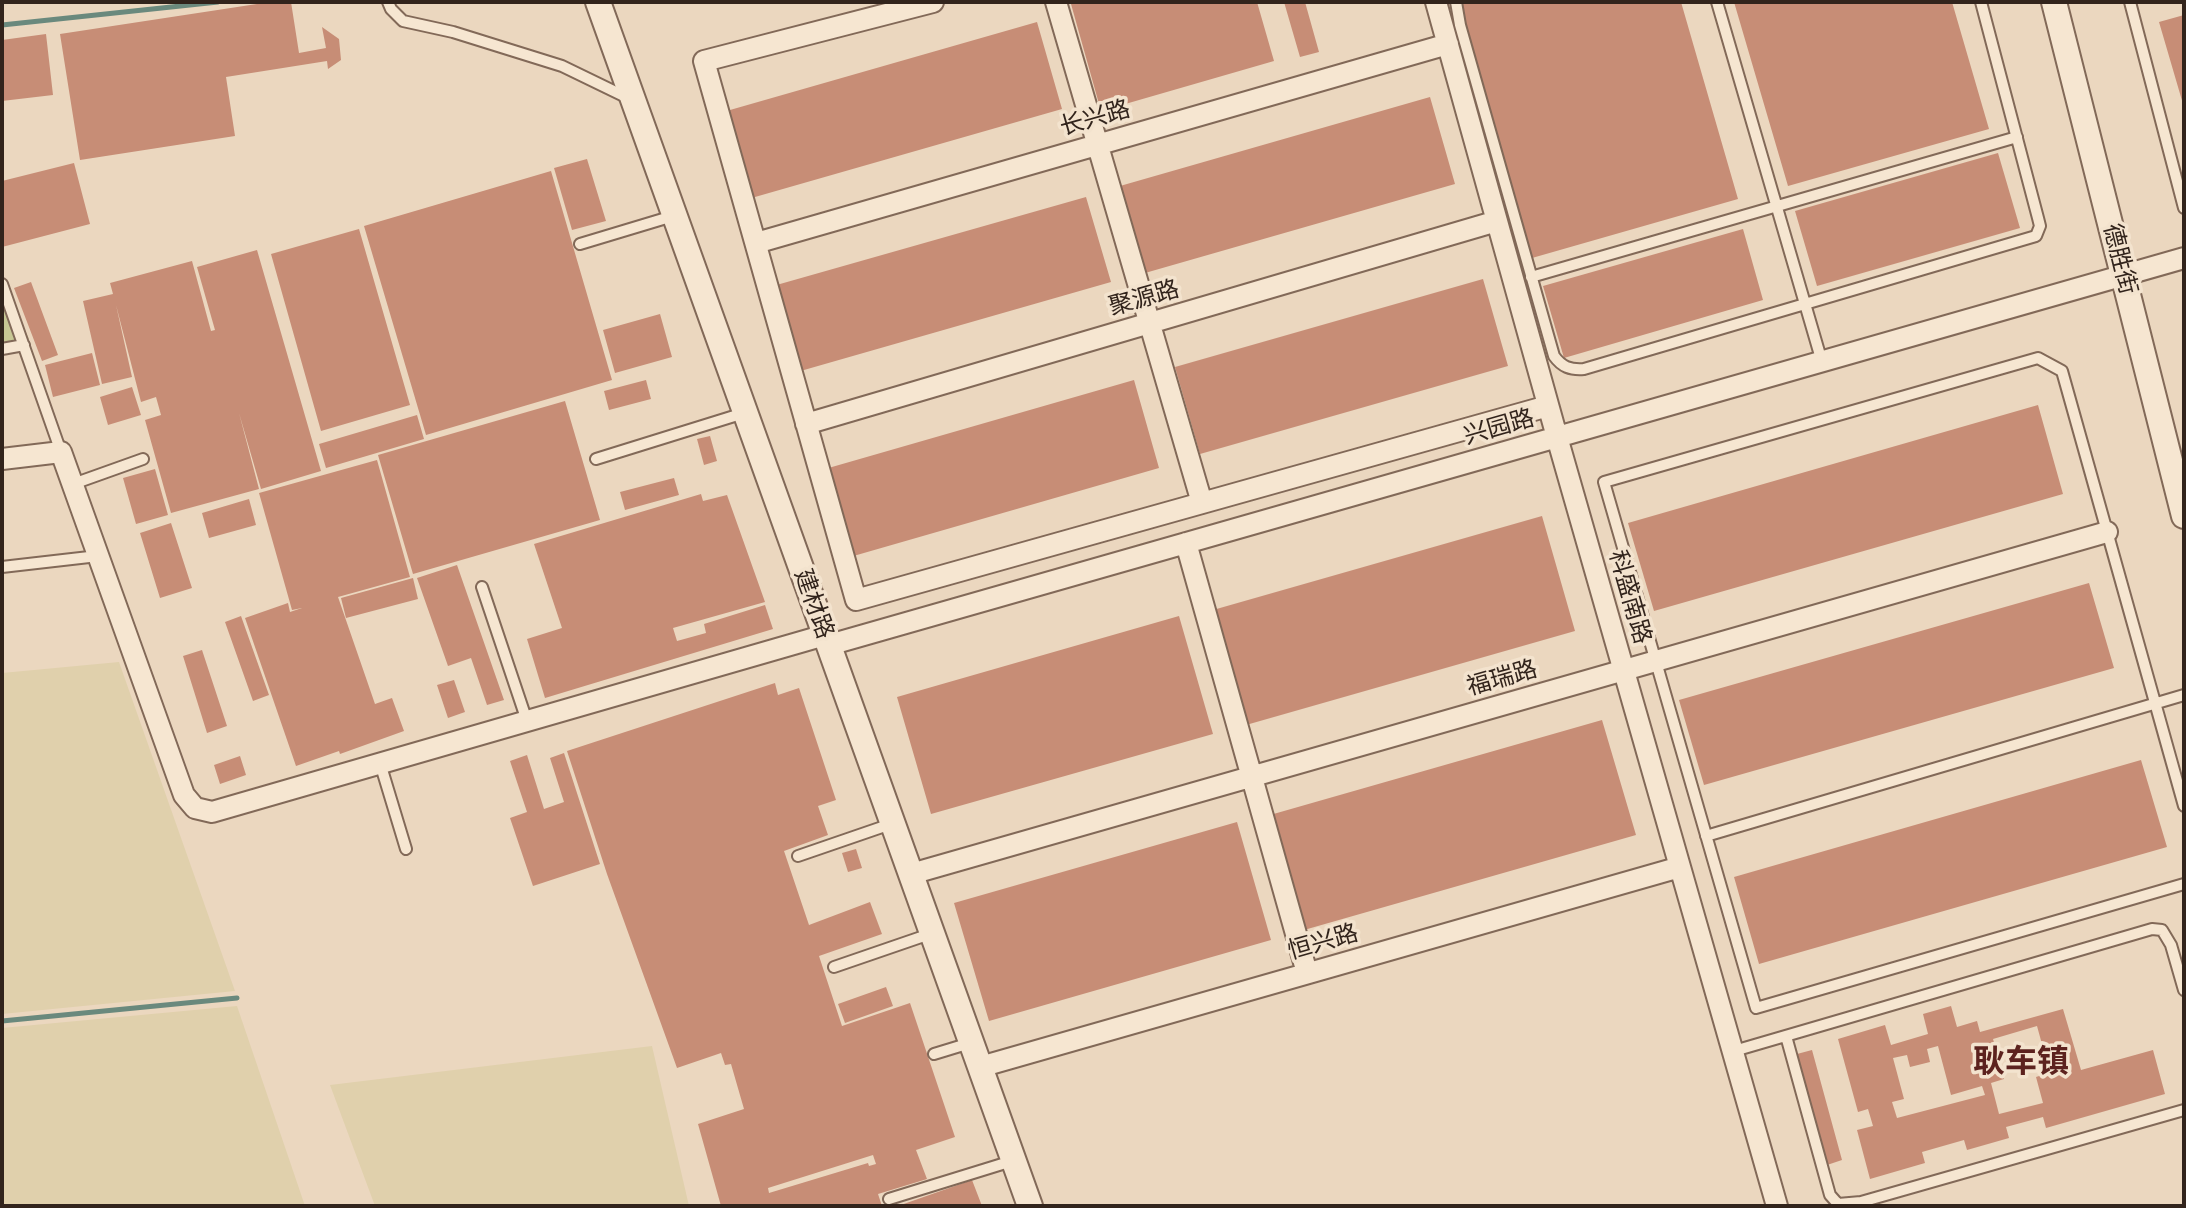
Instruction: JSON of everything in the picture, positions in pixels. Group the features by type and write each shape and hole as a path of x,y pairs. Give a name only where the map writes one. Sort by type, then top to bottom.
{"street":[{"name":"建材路","path":"598,2 1030,1206"},
{"path":"933,2 704,61 856,600 1548,406"},
{"path":"1056,2 1202,503"},
{"name":"科盛南路","path":"1436,2 1777,1206"},
{"name":"德胜街","path":"2054,2 2184,516"},
{"name":"长兴路","path":"756,243 1448,44"},
{"name":"聚源路","path":"806,424 1497,221"},
{"name":"兴园路","path":"98,556 184,795 195,808 212,812 527,721 1186,543 2184,258"},
{"path":"2,459 61,452 98,556"},
{"name":"福瑞路","path":"911,874 2107,532"},
{"path":"1186,543 1307,973"},
{"name":"恒兴路","path":"980,1067 1680,867"}],"lane":[{"path":"388,2 403,21 453,32 562,66 633,101"},
{"path":"1456,2 1554,356 1561,365 1573,369 1584,369 2036,236 2040,226 1981,2"},
{"path":"1717,2 1822,362"},
{"path":"2130,2 2184,208"},
{"path":"1531,277 2017,137"},
{"path":"580,244 675,215"},
{"path":"2,284 61,452"},
{"path":"2,349 24,345"},
{"path":"2184,806 2062,371 2038,358 1604,482 1756,1008 2184,884"},
{"path":"596,459 746,413"},
{"path":"73,484 143,459"},
{"path":"2,567 98,556"},
{"path":"482,587 527,721"},
{"path":"1706,836 2184,695"},
{"path":"380,763 406,849"},
{"path":"798,856 893,824"},
{"path":"1734,1051 2152,929 2162,930 2168,938 2184,990"},
{"path":"834,967 932,933"},
{"path":"1786,1036 1830,1195 1838,1204 1861,1202 2184,1110"},
{"path":"934,1054 972,1043"},
{"path":"889,1199 1014,1161"}],"shaded area":[{"path":"2,281 29,339 2,344"},
{"path":"119,662 235,991 2,1014 2,673"},
{"path":"237,1006 305,1206 2,1206 2,1028"},
{"path":"652,1046 689,1206 375,1206 330,1085"}],"building":[{"path":"270,2 291,2 299,53 326,48 322,27 339,39 341,60 328,69 327,61 226,77 235,136 80,160 60,34"},
{"path":"1257,2 1274,61 1101,111 1071,4"},
{"path":"1284,2 1305,2 1319,52 1300,57"},
{"path":"1681,2 1738,199 1532,258 1459,4"},
{"path":"1734,2 1952,2 1989,129 1788,186"},
{"path":"2184,15 2184,104 2183,104 2159,22"},
{"path":"1037,22 1062,109 748,199 723,112"},
{"path":"46,34 53,95 2,101 2,40"},
{"path":"1430,97 1455,184 1145,273 1120,186"},
{"path":"1998,153 2020,228 1817,286 1795,211"},
{"path":"587,159 606,221 572,230 554,168"},
{"path":"74,163 90,224 2,247 2,181"},
{"path":"551,171 612,380 426,435 364,226"},
{"path":"1086,197 1111,282 797,372 773,286"},
{"path":"359,229 410,405 321,431 271,254"},
{"path":"1743,229 1763,300 1564,358 1543,286"},
{"path":"257,250 321,471 261,489 239,413 259,489 171,513 145,420 161,415 156,397 141,402 116,305 132,377 102,384 83,301 113,294 110,283 192,261 211,331 215,330 197,267"},
{"path":"1483,279 1508,366 1200,454 1175,367"},
{"path":"31,282 58,355 42,361 14,288"},
{"path":"660,314 672,357 615,373 603,330"},
{"path":"92,353 100,385 53,397 45,365"},
{"path":"646,380 651,399 609,410 604,391"},
{"path":"1134,380 1159,468 850,557 825,469"},
{"path":"132,387 141,415 108,425 100,397"},
{"path":"565,401 600,520 413,574 378,455"},
{"path":"2038,405 2063,494 1654,611 1628,523"},
{"path":"417,415 424,439 326,468 319,444"},
{"path":"710,436 717,461 704,465 697,439"},
{"path":"377,460 410,577 338,597 375,704 392,698 404,731 296,766 245,618 288,603 290,612 302,608 292,610 259,493"},
{"path":"155,469 168,515 136,524 123,478"},
{"path":"674,478 679,495 625,510 620,492"},
{"path":"701,494 703,501 727,495 765,602 673,628 677,641 706,633 704,624 765,605 773,629 545,698 527,639 562,628 534,544"},
{"path":"249,499 256,525 209,538 202,513"},
{"path":"1542,516 1575,631 1246,725 1213,610"},
{"path":"171,523 192,588 160,598 140,533"},
{"path":"457,565 504,700 487,705 471,658 448,666 417,578"},
{"path":"413,578 418,599 346,618 341,598"},
{"path":"2089,583 2114,668 1704,785 1679,700"},
{"path":"241,616 269,695 253,701 225,622"},
{"path":"1179,616 1213,734 931,814 897,697"},
{"path":"202,650 227,726 207,733 183,656"},
{"path":"454,680 465,712 448,718 437,685"},
{"path":"775,683 778,695 799,688 836,800 818,806 828,835 784,851 809,925 870,902 882,934 819,956 842,1026 910,1003 955,1137 916,1150 927,1179 878,1194 882,1206 721,1206 698,1124 744,1109 731,1064 725,1065 721,1053 677,1068 607,874 567,751","holes":["873,1155 876,1164 869,1166 868,1163 769,1193 768,1188"]},
{"path":"1602,720 1636,835 1304,930 1270,815"},
{"path":"564,753 600,864 533,886 510,818 527,812 510,761 527,755 544,809 564,802 550,758"},
{"path":"240,756 246,775 220,784 214,765"},
{"path":"2141,760 2167,847 1759,964 1734,877"},
{"path":"1237,822 1271,940 989,1021 954,903"},
{"path":"856,849 862,868 848,872 842,853"},
{"path":"886,987 893,1006 845,1023 838,1004"},
{"path":"1951,1006 1957,1027 1977,1021 1980,1032 2063,1009 2081,1070 2153,1050 2165,1094 2046,1128 2043,1117 2006,1127 2009,1138 1967,1150 1964,1140 1922,1152 1925,1163 1870,1179 1857,1130 1873,1126 1868,1109 1858,1112 1838,1039 1885,1025 1891,1045 1928,1034 1923,1014","holes":["2037,1026 2048,1066 2056,1064 2058,1070 2036,1077 2043,1103 1999,1114 1991,1083 2004,1079 1993,1039","1938,1046 1951,1095 1982,1086 1985,1095 1897,1118 1892,1102 1904,1099 1893,1058 1907,1055 1910,1067 1930,1062 1927,1049"]},
{"path":"1812,1050 1842,1160 1827,1165 1797,1054"},
{"path":"972,1180 982,1206 898,1206"}],"waterway":[{"path":"2,25 218,2"},
{"path":"2,1021 237,998"}],"district":[{"name":"耿车镇","path":"2021,1062"}]}
